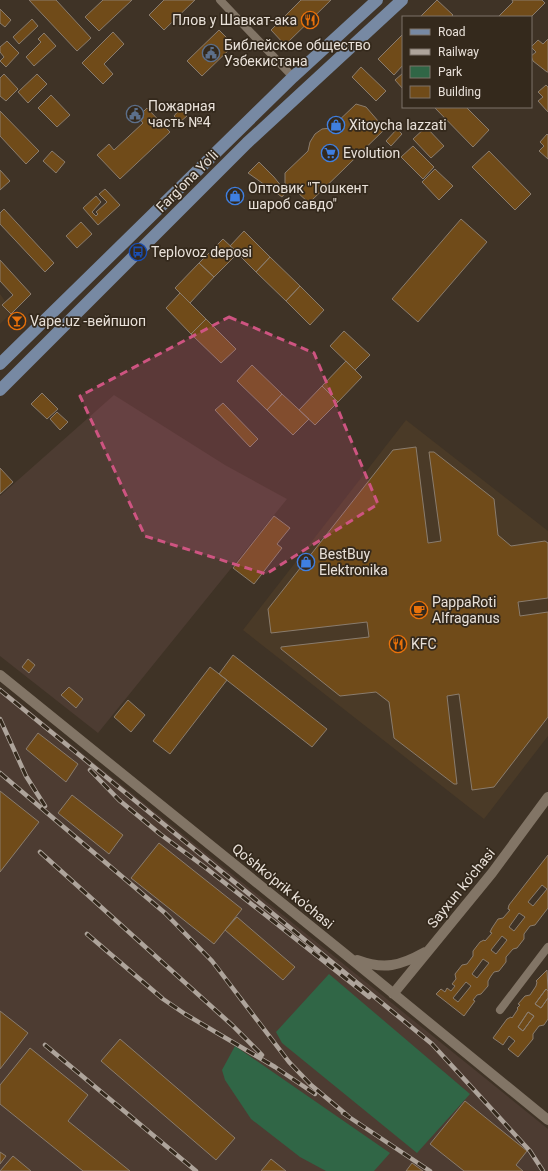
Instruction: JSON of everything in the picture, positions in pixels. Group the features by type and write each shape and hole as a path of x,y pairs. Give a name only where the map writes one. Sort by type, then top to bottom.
{"main road":[{"name":"Farg'ona Yo'li","path":"0,390 247,143 402,0"},
{"name":"Farg'ona Yo'li","path":"0,364 293,77 374,2"}],"street":[{"path":"220,0 293,77"},
{"name":"Qo'shko'prik ko'chasi","path":"0,676 548,1120"},
{"name":"Sayxun ko'chasi","path":"393,994 492,873 547,800"},
{"path":"500,1010 548,948"},
{"path":"345,954 366,963 388,966 409,960 428,950"}],"highlighted area":[{"path":"229,317 314,353 378,504 266,574 145,536 80,396"}],"shaded area":[{"path":"0,294 5,301 2,305 10,314 0,324"},
{"path":"114,395 225,465 287,499 98,733 0,656 0,496"},
{"path":"406,420 548,531 548,736 484,819 243,630"},
{"path":"0,687 548,1129 548,1171 0,1171"}],"green space":[{"path":"329,974 470,1094 417,1153 282,1043 276,1032"},
{"path":"235,1046 390,1153 374,1171 326,1171 300,1157 251,1119 225,1080 222,1070"}],"building":[{"path":"29,0 56,0 91,38 77,51"},
{"path":"103,0 132,0 99,31 85,17"},
{"path":"164,0 195,0 164,30 149,15"},
{"path":"301,0 331,0 285,45 271,30"},
{"path":"437,0 453,15 452,16 421,16"},
{"path":"512,0 542,0 545,3 532,16 499,16 513,2"},
{"path":"0,9 11,20 5,27 0,23"},
{"path":"32,19 38,26 19,44 13,37"},
{"path":"219,30 234,45 202,76 187,61"},
{"path":"113,32 124,44 104,64 113,74 103,84 82,63"},
{"path":"44,33 56,46 34,66 26,57 41,42 38,39"},
{"path":"402,35 402,66 394,75 378,59"},
{"path":"548,39 548,72 533,61 532,58 532,55 536,52 532,46 538,40 543,44"},
{"path":"7,41 19,53 6,67 0,61 4,57 0,52 0,47"},
{"path":"361,67 386,91 376,101 352,77"},
{"path":"4,74 18,89 6,101 0,96 0,78"},
{"path":"37,74 47,84 28,103 18,92"},
{"path":"402,74 402,88 395,80"},
{"path":"546,85 548,87 548,112 538,101 543,97 538,92"},
{"path":"51,95 70,115 57,127 38,108"},
{"path":"356,104 366,107 385,129 309,203 297,192 295,193 285,183 285,173 308,151 310,142 315,134 322,129 331,128"},
{"path":"147,108 170,132 120,179 97,155 109,144 114,150 143,123 138,117"},
{"path":"435,108 467,108 489,130 473,147"},
{"path":"180,109 187,116 180,122 174,116"},
{"path":"0,111 39,151 26,164 0,136"},
{"path":"426,127 444,146 431,158 413,139"},
{"path":"397,129 402,134 391,146 386,141"},
{"path":"547,134 548,159 539,151 544,146 540,142"},
{"path":"413,146 434,167 423,179 401,157"},
{"path":"52,151 65,162 56,173 43,161"},
{"path":"489,151 531,194 515,210 472,167"},
{"path":"259,162 286,192 282,197 248,173"},
{"path":"435,169 453,186 439,200 422,182"},
{"path":"0,170 10,181 0,190"},
{"path":"105,189 120,205 98,225 83,208 96,196 101,202 92,212 96,216 98,214 96,212 107,202 99,194"},
{"path":"4,209 54,263 45,272 0,224 0,213"},
{"path":"461,219 487,242 418,322 392,299"},
{"path":"81,222 92,234 77,248 66,236"},
{"path":"244,231 270,257 256,272 230,246"},
{"path":"223,239 238,253 214,277 199,263"},
{"path":"270,257 300,286 286,301 256,272"},
{"path":"0,260 31,294 11,314 2,305 13,295 0,281"},
{"path":"199,263 214,277 190,303 175,288"},
{"path":"300,286 324,310 310,325 286,301"},
{"path":"180,293 206,319 191,334 166,308"},
{"path":"206,319 236,349 221,363 191,334"},
{"path":"344,331 370,355 355,370 330,346"},
{"path":"346,361 362,377 338,402 322,386"},
{"path":"252,365 282,394 267,410 237,381"},
{"path":"322,386 338,402 315,425 299,410"},
{"path":"42,393 58,409 47,419 31,404"},
{"path":"282,394 309,419 293,435 267,410"},
{"path":"223,403 258,439 250,447 215,410"},
{"path":"57,412 68,422 60,430 50,419"},
{"path":"416,447 428,543 441,541 429,452 434,452 494,499 498,535 511,546 545,541 548,543 548,598 518,602 520,616 548,612 548,717 494,787 472,790 459,694 447,696 457,784 454,784 394,738 389,702 376,692 340,696 281,649 281,647 369,637 367,622 271,633 268,609 393,450"},
{"path":"0,468 13,482 0,494"},
{"path":"274,516 290,528 277,544 282,548 254,584 233,568"},
{"path":"233,655 327,729 312,747 219,674"},
{"path":"28,659 35,665 29,673 22,667"},
{"path":"210,667 227,680 170,754 153,741"},
{"path":"69,687 83,699 76,708 61,695"},
{"path":"128,700 145,715 131,732 114,717"},
{"path":"38,733 78,764 66,782 26,749"},
{"path":"0,791 39,822 0,872"},
{"path":"72,795 123,835 109,854 58,813"},
{"path":"159,843 242,909 214,944 131,878"},
{"path":"548,855 548,908 535,925 530,926 524,934 524,939 517,948 513,949 506,957 506,962 499,971 494,972 488,981 488,986 473,1000 475,1001 464,1016 436,994 441,989 445,992 447,988 451,991 455,986 452,984 456,979 455,974 462,965 467,964 473,956 473,951 480,942 485,941 492,933 490,932 498,919 503,918 510,910 508,909 509,905","holes":["542,885 547,889 533,906 528,902","519,913 525,917 514,931 509,927","502,936 507,940 496,954 491,950","483,959 489,963 477,978 472,974","466,982 471,986 458,1002 453,998"]},
{"path":"237,917 295,967 283,980 225,930"},
{"path":"547,970 548,991 546,989 535,1004 541,1008 548,998 548,1019 544,1025 539,1026 533,1034 533,1039 518,1057 508,1049 515,1041 509,1036 503,1045 493,1038 507,1019 512,1018 520,1005 518,1004 525,996 530,995 536,986 536,981","holes":["528,1012 534,1016 523,1031 518,1027"]},
{"path":"546,989 548,991 548,998 541,1008 535,1004"},
{"path":"0,1011 28,1033 0,1069"},
{"path":"528,1012 534,1016 523,1031 518,1027"},
{"path":"120,1039 235,1138 216,1160 101,1061"},
{"path":"30,1048 88,1095 68,1121 130,1171 83,1171 0,1104 0,1085"},
{"path":"465,1101 527,1151 516,1165 523,1171 464,1171 430,1144"},
{"path":"0,1152 6,1156 0,1164"},
{"path":"13,1156 31,1171 0,1171"},
{"path":"271,1159 286,1171 261,1171"},
{"path":"412,1163 423,1171 406,1171"}],"railway":[{"path":"0,690 432,1044 530,1151 543,1171"},
{"path":"0,719 26,776 45,806"},
{"path":"90,770 119,800 160,834 206,868 369,997"},
{"path":"0,773 165,913 212,961 289,1062 311,1085 348,1116"},
{"path":"40,852 232,1025 262,1055"},
{"path":"87,934 163,999 185,1014 275,1067 315,1094"},
{"path":"45,1045 196,1171"},
{"path":"343,1113 430,1171"}],"place":[{"name":"Плов у Шавкат-ака","path":"310,20"},
{"name":"Библейское общество Узбекистана","path":"211,53"},
{"name":"Пожарная часть №4","path":"135,114"},
{"name":"Xitoycha lazzati","path":"336,125"},
{"name":"Evolution","path":"330,153"},
{"name":"Оптовик \"Тошкент шароб савдо\"","path":"235,196"},
{"name":"Teplovoz deposi","path":"138,252"},
{"name":"Vape.uz -вейпшоп","path":"17,321"},
{"name":"BestBuy Elektronika","path":"306,562"},
{"name":"PappaRoti Alfraganus","path":"419,610"},
{"name":"KFC","path":"398,644"}]}
